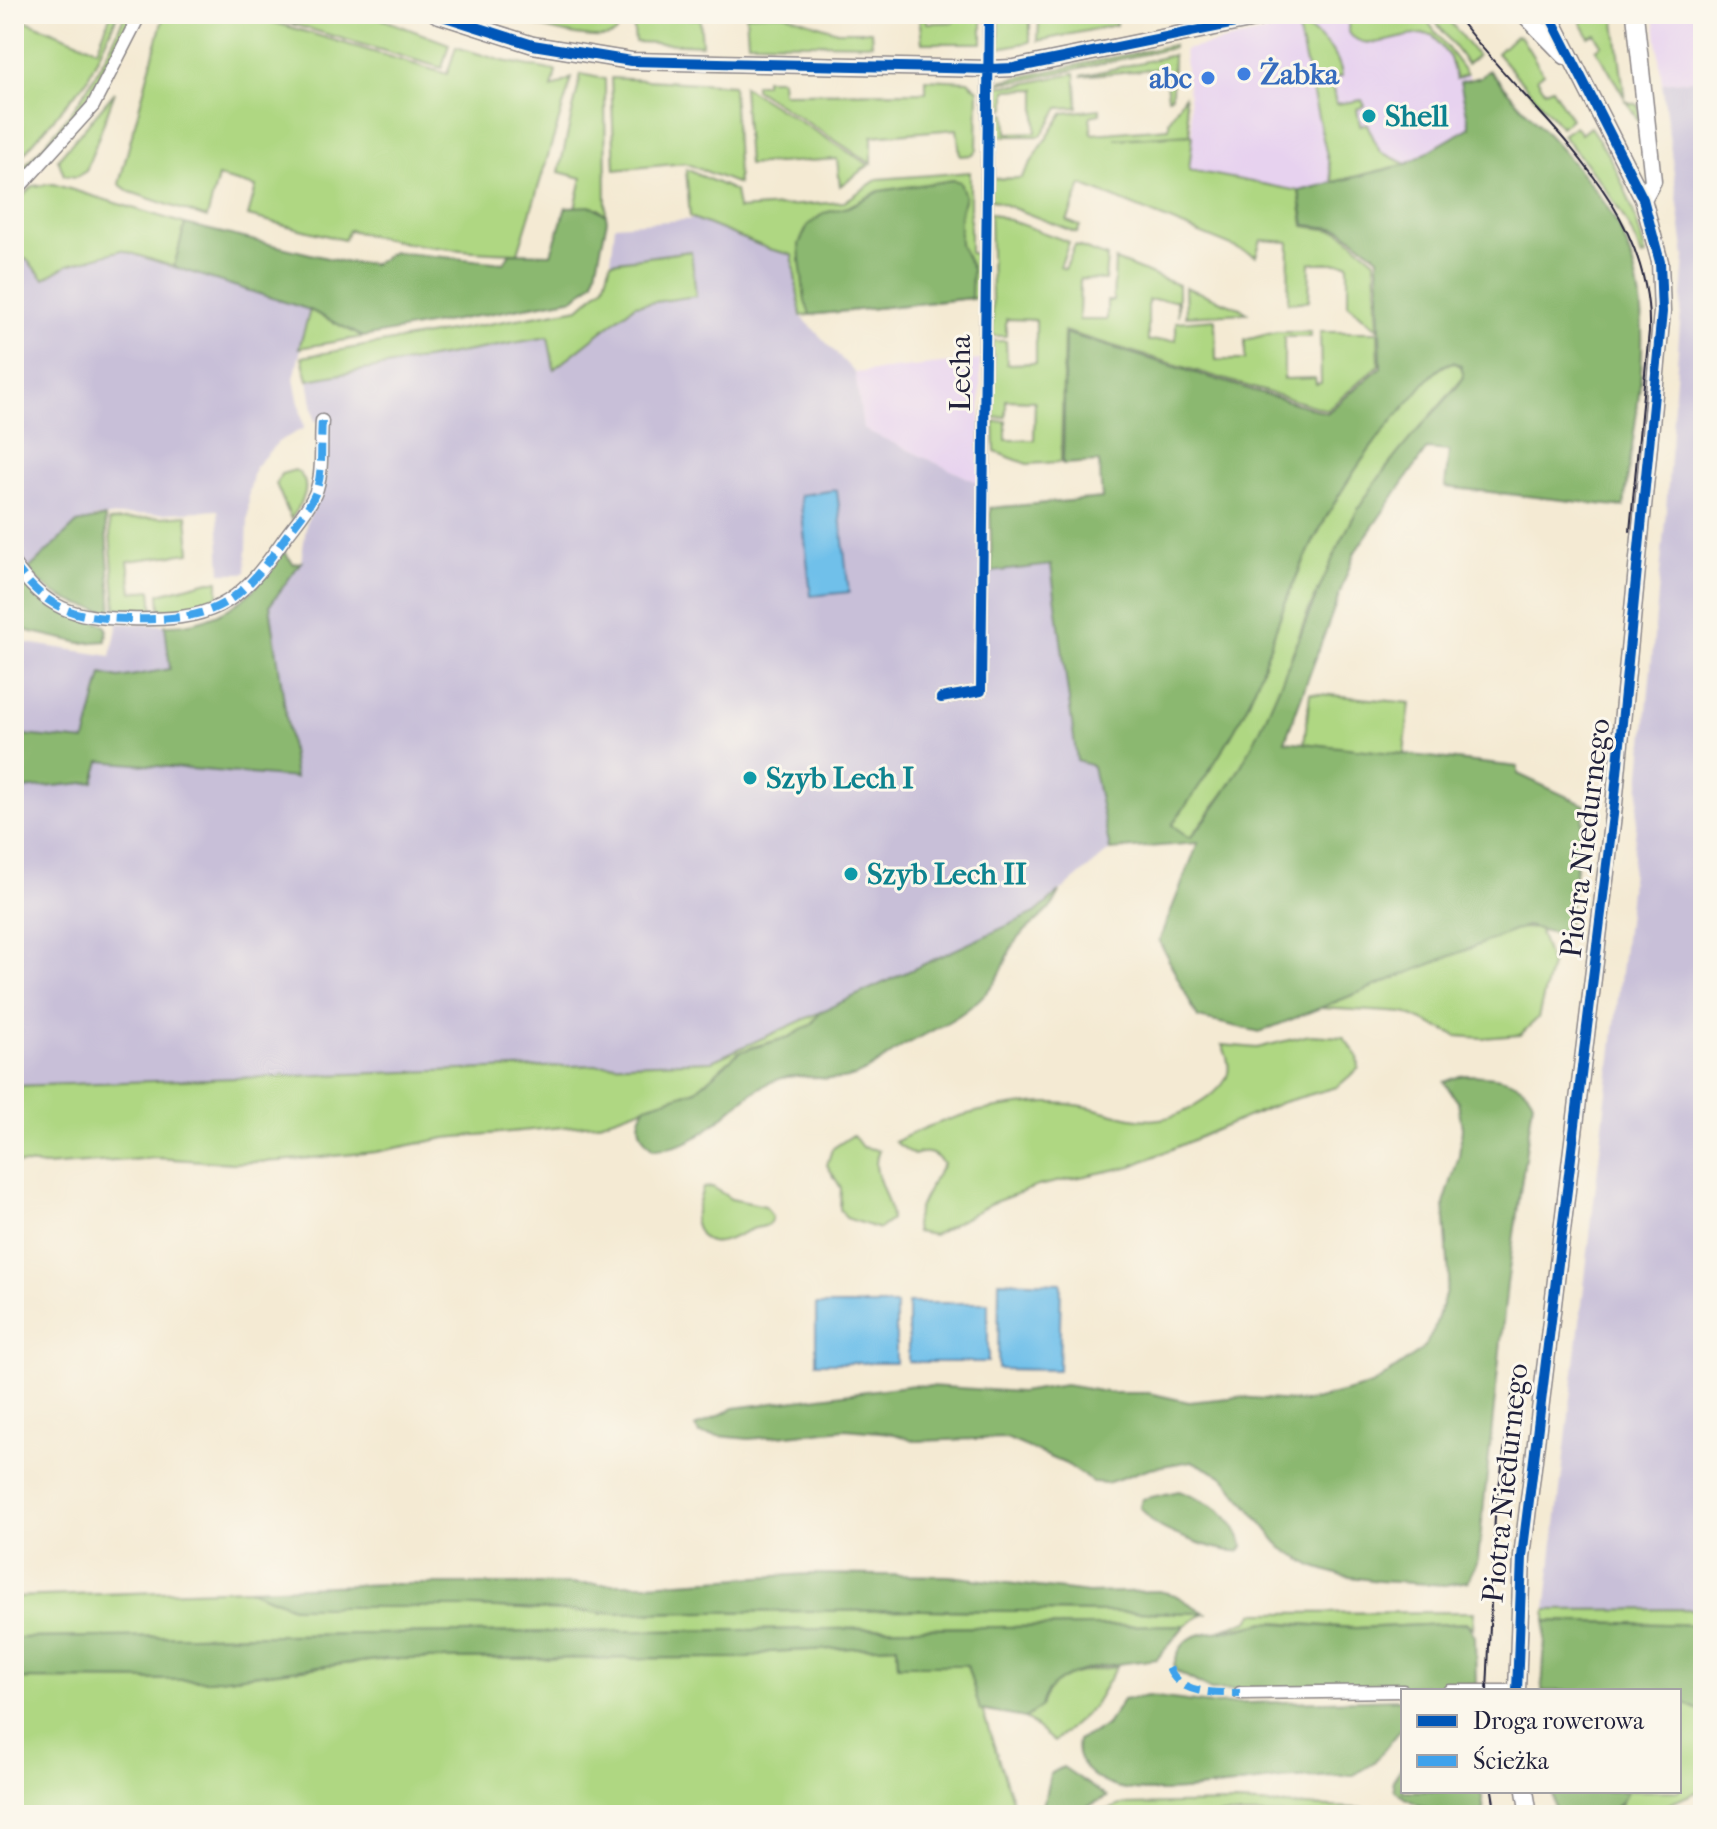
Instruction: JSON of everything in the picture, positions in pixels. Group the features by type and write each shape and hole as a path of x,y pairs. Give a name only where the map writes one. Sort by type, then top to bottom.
{"street":[{"path":"14,193 93,106 140,14"},
{"path":"436,14 533,45 631,61 989,69 1014,68 1211,21 1279,14"},
{"name":"Lecha","path":"941,698 981,691 984,176 989,14"},
{"name":"Piotra Niedurnego","path":"1524,14 1569,60"},
{"name":"Piotra Niedurnego","path":"1517,1689 1522,1557 1613,815 1660,356 1660,262 1643,199 1612,133 1569,60 1549,14"},
{"path":"1635,14 1653,181 1643,199"},
{"path":"14,564 34,591 57,608 71,613 116,619 175,620 217,609 255,582 315,494 322,421"},
{"path":"1240,1693 1401,1691"},
{"path":"1525,1793 1529,1815"}],"shaded area":[{"path":"1348,14 1422,14 1470,77 1460,82 1470,127 1407,164 1299,191 1188,170 1193,135 1184,50"},
{"path":"1654,14 1703,14 1703,79 1662,83"},
{"path":"1703,79 1703,1610 1546,1610 1627,921 1666,510 1685,257 1662,83"},
{"path":"697,219 769,249 792,254 801,316 855,373 863,429 981,484 983,573 1051,565 1077,761 1093,766 1110,850 1035,913 712,1061 14,1086 14,790 94,782 100,760 295,778 270,605 301,562 307,521 326,483 327,421 315,421 308,380 548,337 554,369 635,305 696,296 690,251 611,262 615,225"},
{"path":"122,250 310,310 294,379 304,428 278,442 255,467 249,492 246,573 221,573 218,510 97,517 77,523 29,569 14,547 14,263 26,259 44,279 68,265"},
{"path":"980,360 981,484 863,429 855,373"},
{"path":"118,623 165,625 171,669 119,678 85,741 14,734 14,641 111,656"}],"green space":[{"path":"111,14 118,14 87,80 14,165 14,16 97,49"},
{"path":"125,14 132,14 95,86 67,124 14,184 14,177 78,102 103,61"},
{"path":"164,14 256,14 256,17 447,74 456,47 503,61 556,71 552,88 572,78 518,253 433,247 349,230 344,240 248,216 256,187 218,177 207,218 130,192 119,184"},
{"path":"369,14 449,44 442,68 262,15"},
{"path":"496,14 617,14 617,32 609,36 579,35"},
{"path":"785,14 837,31 871,31 872,44 748,42 746,15"},
{"path":"919,14 926,14 927,23 954,22 954,14 982,14 982,43 922,43"},
{"path":"999,14 1015,14 1015,21 1030,21 1030,42 999,48"},
{"path":"1053,14 1101,14 1102,17 1116,17 1116,25 1038,41 1039,21 1053,21"},
{"path":"1349,14 1422,14 1467,74 1456,79 1450,58 1432,35 1422,34 1376,43 1356,39 1348,32"},
{"path":"1430,14 1444,14 1477,56 1467,64"},
{"path":"1585,14 1614,14 1625,98 1596,49 1602,45 1595,34 1589,37 1581,23"},
{"path":"700,18 702,45 635,42 633,20"},
{"path":"1297,25 1320,38 1337,60 1342,76 1331,79 1336,104 1362,100 1365,106 1357,109 1360,125 1367,124 1380,152 1407,164 1333,182"},
{"path":"1515,36 1521,37 1543,73 1537,78 1545,91 1552,88 1571,119 1561,127 1497,53"},
{"path":"1173,45 1173,48 1020,81 996,82"},
{"path":"1173,55 1172,96 1168,97 1164,68 1081,76"},
{"path":"1489,70 1586,178 1620,230 1634,267 1641,306 1642,346 1640,386 1624,507 1445,487 1449,451 1427,449 1355,552 1285,741 1518,767 1518,774 1585,805 1566,936 1526,926 1260,1032 1198,1018 1159,941 1198,843 1110,850 1093,766 1077,761 1051,565 992,572 990,508 1102,498 1099,462 1063,464 1065,333 1327,413 1381,367 1378,257 1341,229 1305,225 1299,191 1407,164 1470,127 1460,82 1481,77","holes":["1453,362 1461,366 1464,377 1460,383 1394,458 1359,507 1332,560 1262,725 1218,802 1190,838 1172,825 1228,742 1244,712 1287,598 1311,545 1339,495 1372,447 1429,379 1440,368"]},
{"path":"1075,73 1078,107 1059,108 1041,136 994,136 994,113 1006,113 1007,133 1036,132 1036,89 1006,90 1006,108 994,108 994,85 1019,85"},
{"path":"581,74 605,79 606,215 599,208 575,208 582,178 559,172"},
{"path":"611,78 733,85 738,184 685,163 615,170"},
{"path":"765,79 781,79 782,93 926,92 926,79 968,81 978,90 977,150 973,155 960,156 957,129 872,136 872,164 755,89 755,84 765,84"},
{"path":"743,86 869,165 840,186 837,159 748,165"},
{"path":"115,92 86,171 76,177 64,175 58,159"},
{"path":"1184,96 1191,134 1115,139 1193,135 1189,170 1299,191 1304,226 1340,231 1375,260 1378,329 1348,304 1348,263 1310,263 1309,301 1288,303 1289,242 1261,240 1256,256 1082,185 1067,221 1080,226 1077,233 990,199 990,179 1021,178 1063,113 1100,109 1100,114 1090,116 1092,134 1169,128 1169,121"},
{"path":"1627,102 1638,105 1641,125 1635,116"},
{"path":"1575,126 1581,134 1590,127 1610,158 1631,205 1646,256 1642,257 1627,223 1608,193 1562,135"},
{"path":"686,169 735,191 738,209 844,202 878,179 970,172 970,253 979,254 980,297 801,316 792,255 769,249 690,217"},
{"path":"953,180 960,182 965,196 960,215 960,244 972,269 971,298 810,315 805,301 799,244 808,225 824,213 848,207 879,191"},
{"path":"53,184 185,224 174,267 122,250 68,265 44,279 26,259 14,263 14,205 33,186"},
{"path":"593,206 606,215 607,220 594,281 575,298 363,337 310,310 174,267 185,224 344,262 374,264 393,252 504,263 510,253 551,254 566,207"},
{"path":"990,213 1069,242 1060,267 1065,269 1075,245 1107,257 1105,280 1080,279 1079,320 1107,320 1107,301 1113,301 1115,260 1178,285 1178,316 1176,300 1148,300 1148,341 1176,340 1176,322 1215,319 1216,360 1245,360 1245,340 1276,332 1311,332 1311,337 1284,337 1284,379 1315,378 1316,384 1321,383 1320,332 1378,332 1379,365 1327,410 1064,331 1061,462 1027,464 995,452 994,422 1006,421 1006,440 1034,440 1035,401 1006,400 1006,417 994,418 992,341 1006,341 1007,364 1036,363 1036,320 1006,319 1006,336 993,336"},
{"path":"691,251 696,296 635,305 554,369 548,337 308,380 302,357 579,308 604,286 611,262"},
{"path":"1185,287 1240,308 1247,313 1186,316"},
{"path":"310,310 363,337 299,348"},
{"path":"1453,362 1461,366 1464,377 1383,472 1353,518 1308,612 1267,721 1236,777 1190,838 1171,826 1218,757 1243,713 1287,599 1325,520 1355,470 1389,424 1428,379"},
{"path":"295,470 304,481 305,493 291,519 276,484 281,474"},
{"path":"187,515 190,553 128,561 132,592 151,590 153,610 116,608 109,521"},
{"path":"105,517 112,612 88,607 55,594 29,569 77,523"},
{"path":"284,552 294,564 301,562 270,605 295,778 100,761 94,782 14,790 14,734 85,741 102,674 119,678 170,669 165,625 192,623 230,608 251,592"},
{"path":"14,570 44,603 103,624 107,628 106,641 81,643 14,628"},
{"path":"218,581 218,595 190,606 160,609 159,594"},
{"path":"1310,693 1410,703 1404,754 1304,744"},
{"path":"1060,892 1047,911 1016,941 998,977 985,994 953,1019 856,1076 828,1079 792,1076 771,1082 688,1142 653,1149 644,1139 639,1124 646,1106 696,1090 739,1052 789,1037 812,1024 820,1012 1035,913"},
{"path":"1520,928 1539,929 1551,965 1538,1018 1520,1035 1483,1038 1457,1036 1405,1013 1320,1008"},
{"path":"820,1012 812,1024 789,1037 752,1047 696,1090 596,1124 446,1138 376,1152 280,1161 234,1163 156,1158 45,1166 14,1163 14,1086 712,1061"},
{"path":"1309,1035 1343,1037 1358,1056 1359,1068 1337,1087 1280,1103 1132,1166 1038,1186 992,1203 934,1235 916,1232 920,1207 943,1164 934,1155 914,1155 895,1142 950,1119 1027,1104 1071,1104 1129,1118 1166,1118 1187,1111 1222,1085 1229,1067 1222,1045 1257,1048"},
{"path":"1463,1075 1513,1082 1521,1086 1533,1101 1507,1284 1478,1560 1468,1581 1445,1585 1379,1581 1343,1576 1312,1566 1282,1548 1224,1477 1192,1461 1150,1468 1107,1483 1093,1482 1066,1464 1006,1438 916,1441 891,1433 845,1429 749,1439 699,1434 695,1427 734,1408 914,1385 1020,1392 1065,1385 1112,1393 1149,1393 1189,1402 1238,1397 1306,1402 1372,1385 1422,1350 1433,1332 1445,1295 1449,1276 1444,1204 1459,1156 1462,1128 1458,1102 1444,1082"},
{"path":"853,1135 862,1147 879,1150 876,1167 891,1220 879,1229 846,1218 840,1209 841,1188 827,1165 832,1149"},
{"path":"713,1187 731,1199 765,1206 772,1217 770,1223 718,1242 704,1239 694,1219 703,1188"},
{"path":"1179,1491 1210,1505 1226,1517 1239,1534 1243,1546 1240,1551 1220,1549 1182,1537 1160,1527 1140,1508 1142,1499"},
{"path":"808,1574 950,1576 1088,1593 1159,1591 1175,1595 1205,1613 920,1610 613,1613 472,1607 292,1607 248,1589 386,1584 647,1584"},
{"path":"248,1589 292,1607 472,1607 613,1613 920,1610 1205,1613 1185,1625 14,1638 14,1597"},
{"path":"1701,1609 1703,1625 1546,1621 1546,1610"},
{"path":"1474,1612 1473,1628 1467,1623 1355,1628 1276,1622 1219,1630 1248,1621 1255,1613"},
{"path":"1546,1621 1703,1625 1703,1712 1681,1702 1681,1689 1542,1689"},
{"path":"1265,1622 1355,1628 1467,1623 1475,1636 1476,1685 1211,1690 1176,1671 1174,1665 1178,1654 1189,1639"},
{"path":"1185,1625 1157,1659 1107,1665 1072,1674 1058,1682 1047,1693 1041,1707 1025,1718 980,1710 967,1665 898,1665 897,1646 769,1652 748,1658 385,1659 210,1680 14,1679 14,1638"},
{"path":"897,1646 898,1665 967,1665 1013,1802 964,1815 14,1815 14,1679 210,1680 387,1659 748,1658 769,1652"},
{"path":"1117,1666 1092,1708 1054,1742 1025,1718 1041,1707 1045,1695 1061,1679"},
{"path":"1148,1696 1211,1704 1401,1699 1401,1729 1374,1762 1354,1775 1281,1779 1197,1789 1133,1790 1116,1787 1093,1775 1082,1764 1077,1749 1078,1740 1106,1726 1123,1700"},
{"path":"1681,1702 1703,1712 1703,1789 1645,1815 1609,1815 1620,1806 1624,1793 1681,1793"},
{"path":"1063,1767 1107,1797 1069,1815 1041,1815 1050,1774"},
{"path":"1401,1768 1401,1793 1481,1793 1484,1811 1463,1816 1426,1808 1395,1791 1393,1780"},
{"path":"1552,1793 1626,1793 1614,1809 1605,1813 1555,1815"},
{"path":"1234,1803 1401,1810 1440,1815 1094,1815 1120,1805"}],"water":[{"path":"837,490 849,592 811,596 800,495"},
{"path":"999,1281 1061,1283 1059,1370 998,1369"},
{"path":"908,1303 988,1303 988,1362 908,1362"},
{"path":"816,1305 896,1305 896,1363 816,1363"}],"tram line":[{"path":"1455,14 1580,159 1608,198 1630,239 1645,283 1649,331 1630,531"},
{"path":"1487,1689 1495,1516 1513,1387"},
{"path":"1492,1793 1496,1815"}],"marked path":[{"path":"14,564 50,601 76,613 109,618 157,619 201,613 220,606 251,581 312,500 320,477 322,421"},
{"path":"1169,1668 1174,1677 1190,1688 1240,1693"}],"cycle path":[{"path":"436,14 533,45 631,61 989,69 1014,68 1279,14"},
{"path":"941,698 981,691 989,14"},
{"path":"1517,1689 1522,1557 1613,815 1662,312 1660,262 1643,199 1549,14"}],"place":[{"name":"Żabka","path":"1244,74"},
{"name":"abc","path":"1208,78"},
{"name":"Shell","path":"1369,116"},
{"name":"Szyb Lech I","path":"750,778"},
{"name":"Szyb Lech II","path":"851,874"}]}
